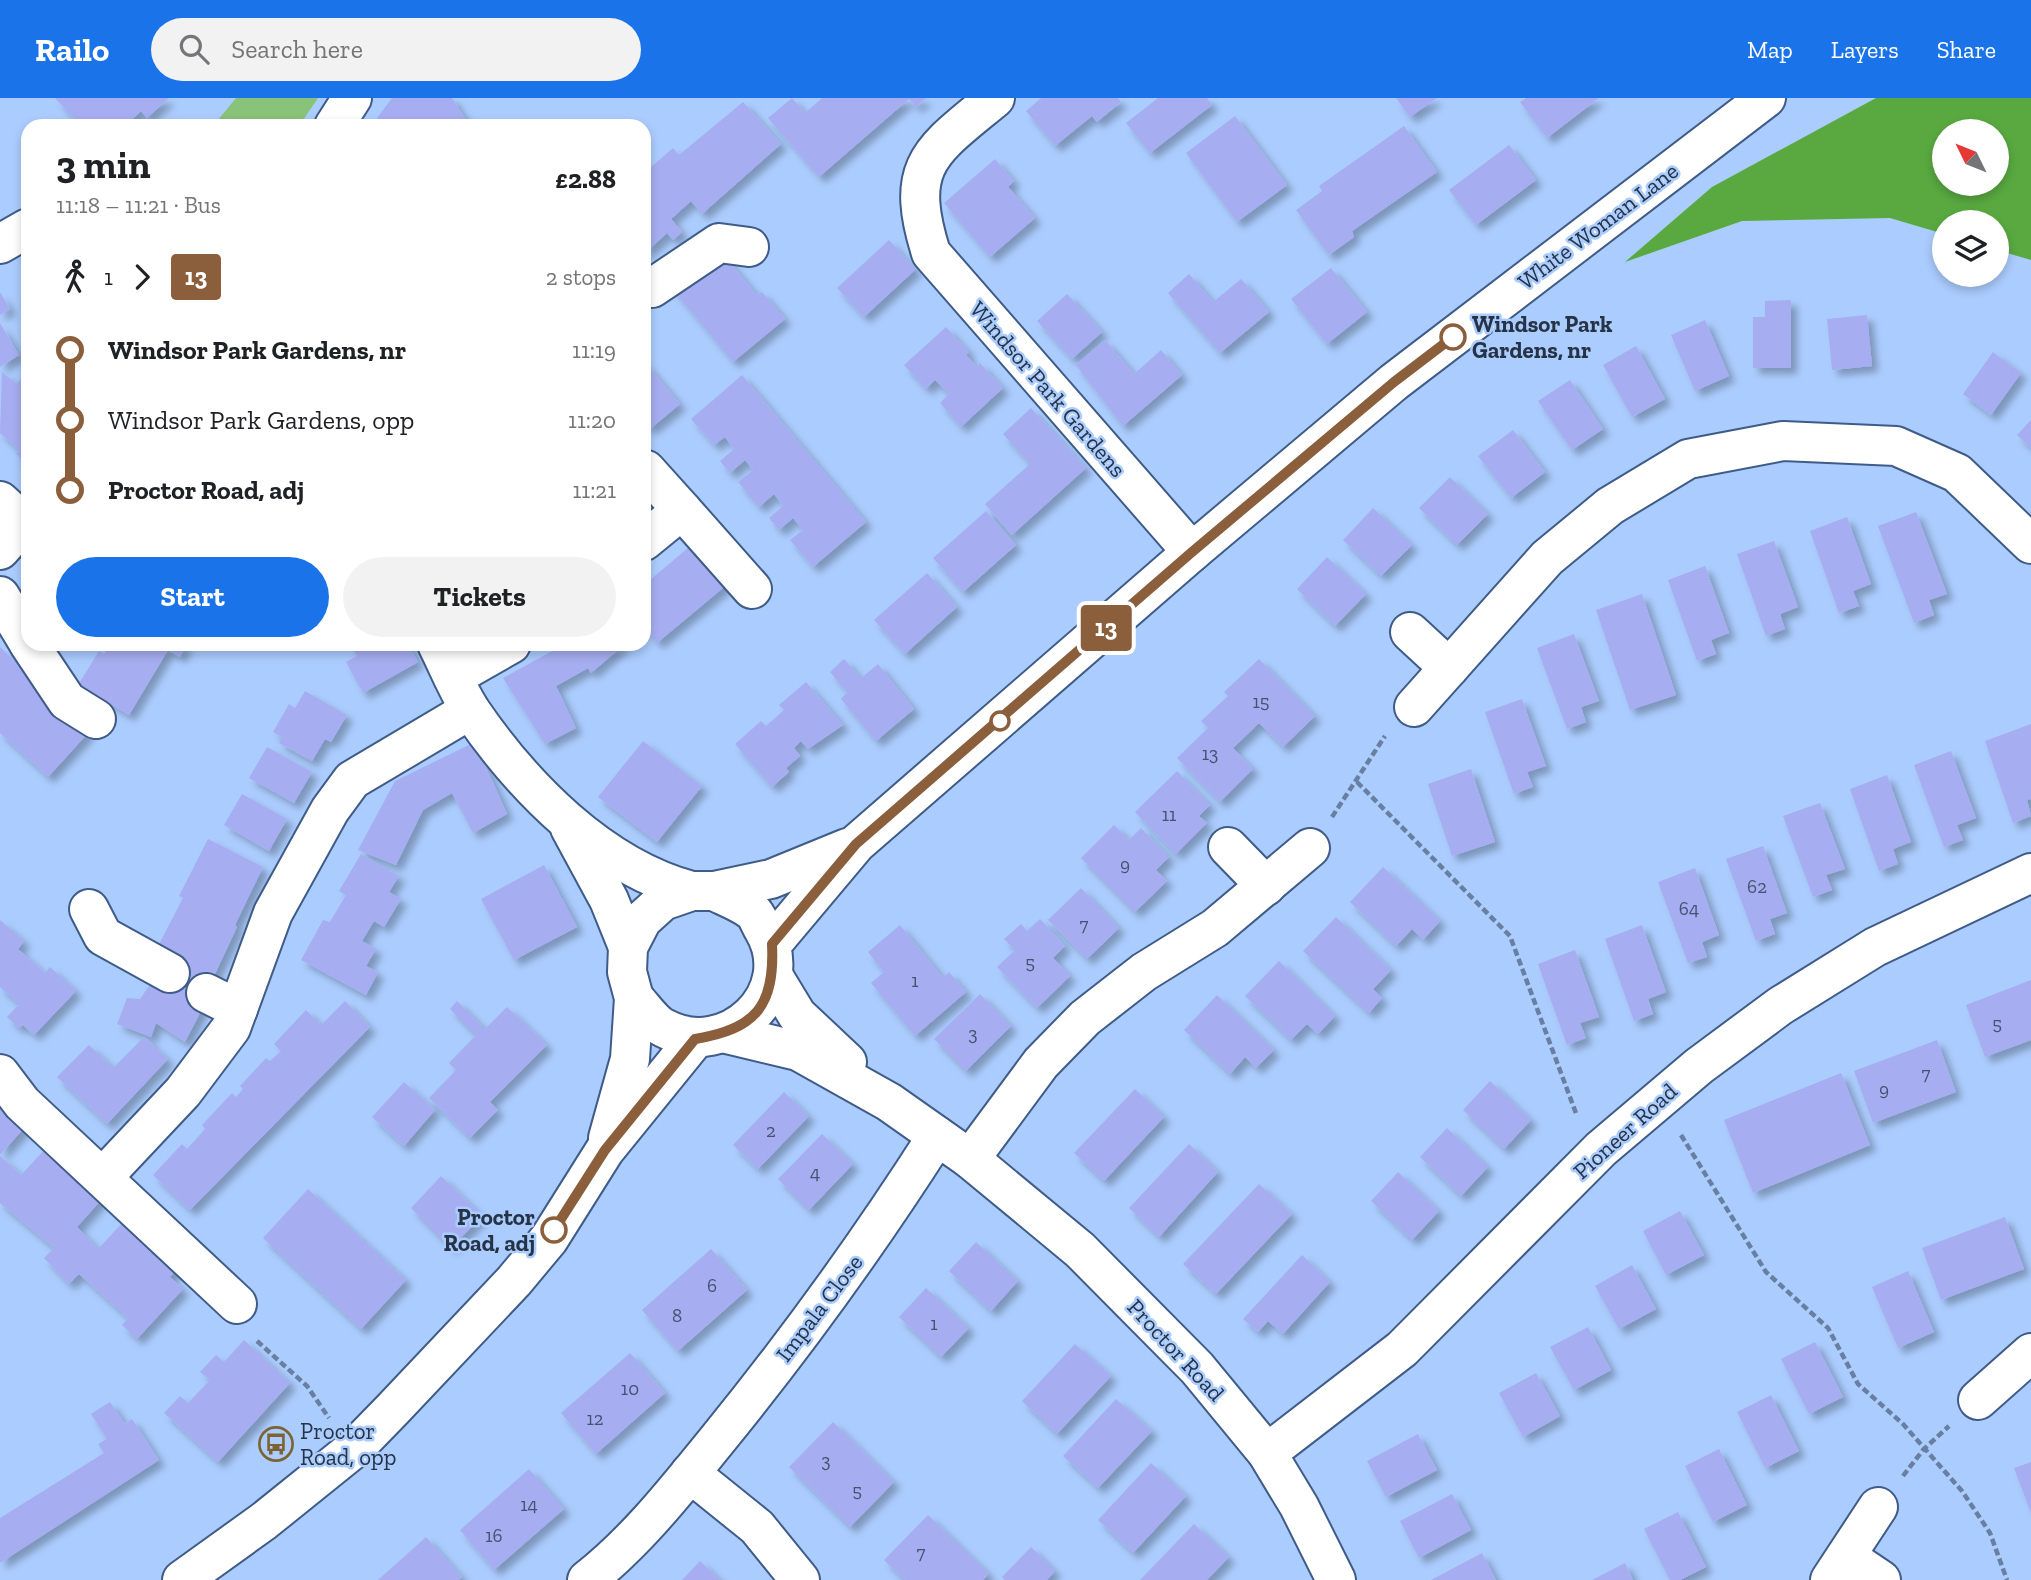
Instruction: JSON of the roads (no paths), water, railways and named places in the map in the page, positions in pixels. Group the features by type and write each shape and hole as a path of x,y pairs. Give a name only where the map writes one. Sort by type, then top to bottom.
{"street":[{"path":"338,119 352,98"},
{"name":"Windsor Park Gardens","path":"995,98 940,144 921,175 905,220 1192,552"},
{"name":"White Woman Lane","path":"181,1580 264,1521 356,1447 514,1281 549,1239 605,1150 711,1036 759,1012 773,961 856,844 1192,552 1394,382 1766,98"},
{"path":"0,244 21,232"},
{"path":"652,288 719,243 749,247"},
{"path":"1414,707 1547,558 1610,506 1688,459 1783,442 1896,446 1957,473 2031,544"},
{"path":"651,476 752,589"},
{"path":"0,501 21,520"},
{"path":"651,535 681,510"},
{"path":"0,550 21,526"},
{"path":"0,596 21,630"},
{"path":"1410,632 1449,668"},
{"path":"34,651 68,701 96,719"},
{"path":"482,651 445,660 470,710 523,776 567,823 610,900 628,947"},
{"path":"103,1177 183,1091 231,1028 222,1001 330,810 352,780 470,710"},
{"path":"567,823 642,871 672,886 703,891 753,912 773,961"},
{"name":"White Woman Lane","path":"605,1150 630,1059 634,998 627,972 628,947 642,920 663,901 771,879 856,844"},
{"path":"1228,847 1266,886"},
{"path":"970,1159 1041,1063 1085,1018 1144,972 1215,928 1310,848"},
{"name":"Pioneer Road","path":"1267,1453 1402,1349 1601,1149 1699,1066 1780,1006 1875,947 2031,873"},
{"path":"89,909 103,936 170,973"},
{"name":"Proctor Road","path":"773,961 797,1015 889,1102"},
{"path":"634,998 662,1028 711,1036"},
{"name":"Proctor Road","path":"711,1036 798,1051 889,1102 970,1159 1080,1250 1197,1368 1267,1453 1299,1506 1336,1580"},
{"path":"0,1074 22,1103 103,1177 224,1299"},
{"name":"Impala Close","path":"587,1580 610,1562 690,1473 751,1398 868,1242 937,1136"},
{"path":"1978,1400 2025,1370"},
{"path":"690,1473 757,1527 800,1580"},
{"path":"1878,1507 1839,1568 1881,1580"}],"place":[{"name":"Windsor Park Gardens, nr","path":"1453,337"},
{"name":"Proctor Road, adj","path":"554,1230"},
{"name":"Proctor Road, opp","path":"276,1444"}]}
